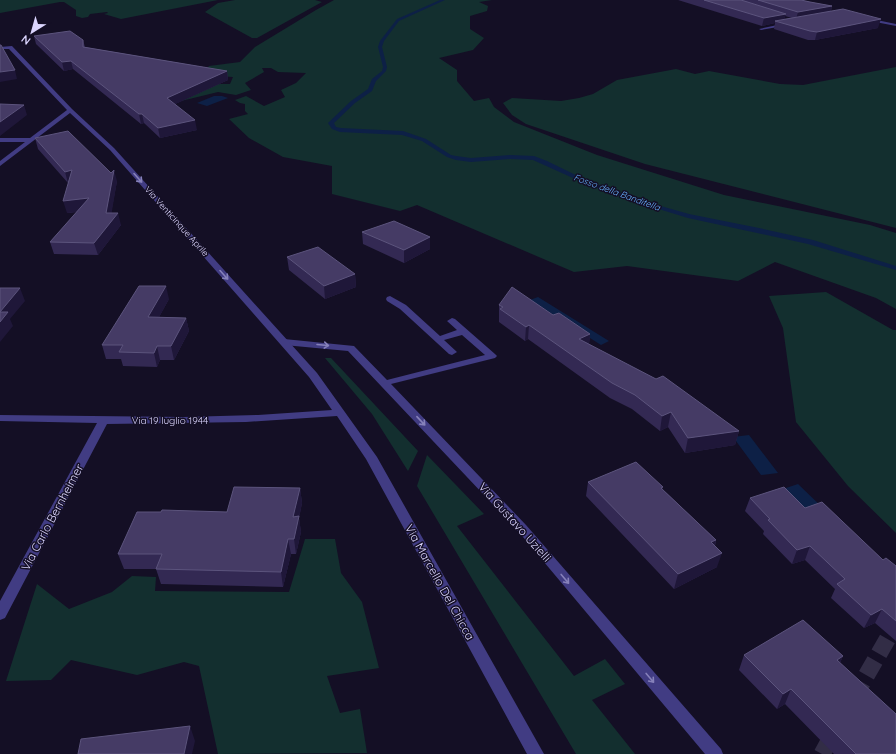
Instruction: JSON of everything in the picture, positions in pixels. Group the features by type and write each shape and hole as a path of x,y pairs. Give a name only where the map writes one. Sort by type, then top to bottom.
{"street":[{"path":"860,17 896,26"},
{"path":"762,29 790,23"},
{"name":"Via Venticinque Aprile","path":"0,48 10,47 70,110 112,148 313,375 339,413"},
{"path":"0,164 70,110"},
{"path":"0,140 30,140"},
{"path":"390,299 403,307 452,352"},
{"path":"385,383 492,356 452,321"},
{"path":"438,339 464,331"},
{"name":"Via Gustavo Uzielli","path":"284,342 351,348 522,528 715,754"},
{"name":"Via 19 luglio 1944","path":"0,418 247,420 339,413"},
{"name":"Via Marcello Del Chicca","path":"339,413 371,457 536,754"},
{"name":"Via Carlo Bernheimer","path":"0,614 104,420"}],"green space":[{"path":"0,0 218,0 121,19 104,14 108,13 107,12 90,14 88,17 82,18 76,16 76,10 64,2 0,13"},
{"path":"235,0 315,0 322,2 257,38 252,38 205,12 218,3"},
{"path":"334,0 492,0 479,2 488,6 487,11 470,16 470,29 484,38 473,50 439,58 457,70 457,81 474,101 489,98 494,107 514,122 597,155 724,195 870,225 896,233 896,309 876,298 775,262 738,281 627,266 574,272 417,205 400,211 332,194 332,166 283,157 249,138 229,119 248,114 245,111 245,104 235,100 246,96 264,106 285,97 281,90 296,83 306,73 278,72 271,68 262,68 264,72 245,83 251,90 236,95 218,92 181,101 172,94 207,84 230,84 233,77 202,75 209,66 240,62 255,47"},
{"path":"896,67 896,228 645,164 526,124 512,115 503,103 512,98 561,101 579,98 593,94 617,80 676,69 695,74 709,71 780,84 803,85"},
{"path":"826,292 893,330 896,330 896,533 848,486 796,422 783,328 769,296"},
{"path":"325,358 331,358 418,451 408,471 372,414"},
{"path":"427,455 484,514 457,526 574,676 605,659 625,684 592,700 635,754 576,754 417,486"},
{"path":"305,539 335,539 341,573 362,602 379,668 327,676 340,713 360,709 367,753 218,754 199,666 184,662 137,675 71,660 51,680 6,681 37,584 69,609 112,592 132,576 156,577 155,591 289,592"}],"water":[{"path":"214,96 228,98 207,106 197,103"},
{"path":"538,297 609,341 601,345 530,300"},
{"path":"749,435 778,473 761,475 733,437"},
{"path":"798,484 824,509 809,514 783,489"}],"building":[{"path":"704,0 741,0 786,14 764,18"},
{"path":"758,0 801,0 832,6 798,12"},
{"path":"843,9 881,19 817,32 775,21"},
{"path":"70,31 83,40 83,47 227,71 167,98 195,120 158,128 142,114 139,114 71,61 62,62 34,36"},
{"path":"1,45 15,70 0,72"},
{"path":"0,104 24,105 0,122"},
{"path":"68,131 111,173 114,170 106,213 118,213 94,243 50,242 89,198 63,201 72,170 65,172 35,138"},
{"path":"394,221 430,237 404,250 362,232"},
{"path":"318,247 355,274 324,286 287,257"},
{"path":"139,286 166,286 148,317 186,318 171,346 157,346 154,353 119,352 123,345 102,345"},
{"path":"512,287 553,315 559,313 590,334 579,339 656,379 663,376 739,431 688,438 671,412 662,416 635,395 612,383 529,325 526,327 500,309 503,307 499,305"},
{"path":"0,288 20,288 0,312"},
{"path":"0,312 8,312 0,322"},
{"path":"636,462 716,540 711,542 722,553 678,574 588,482"},
{"path":"234,487 300,488 293,517 299,516 294,539 288,539 281,572 156,569 162,554 118,554 137,512 161,512 162,510 227,512"},
{"path":"784,487 805,508 822,502 883,560 886,558 896,566 896,621 882,609 871,615 837,584 845,579 810,546 797,550 768,520 770,519 750,498"},
{"path":"803,620 843,656 837,660 896,714 896,754 856,754 791,689 783,694 744,655"},
{"path":"190,726 184,754 78,754 81,739"}],"waterway":[{"name":"Fosso della Banditella","path":"443,0 398,20 382,41 380,47 385,67 384,71 374,80 370,90 353,102 331,123 334,128 340,130 403,133 424,140 449,156 456,158 471,160 510,157 534,158 586,182 641,202 688,216 810,242 896,268"}],"tunnel":[{"path":"854,697 896,624"},
{"path":"822,754 834,732"}]}
